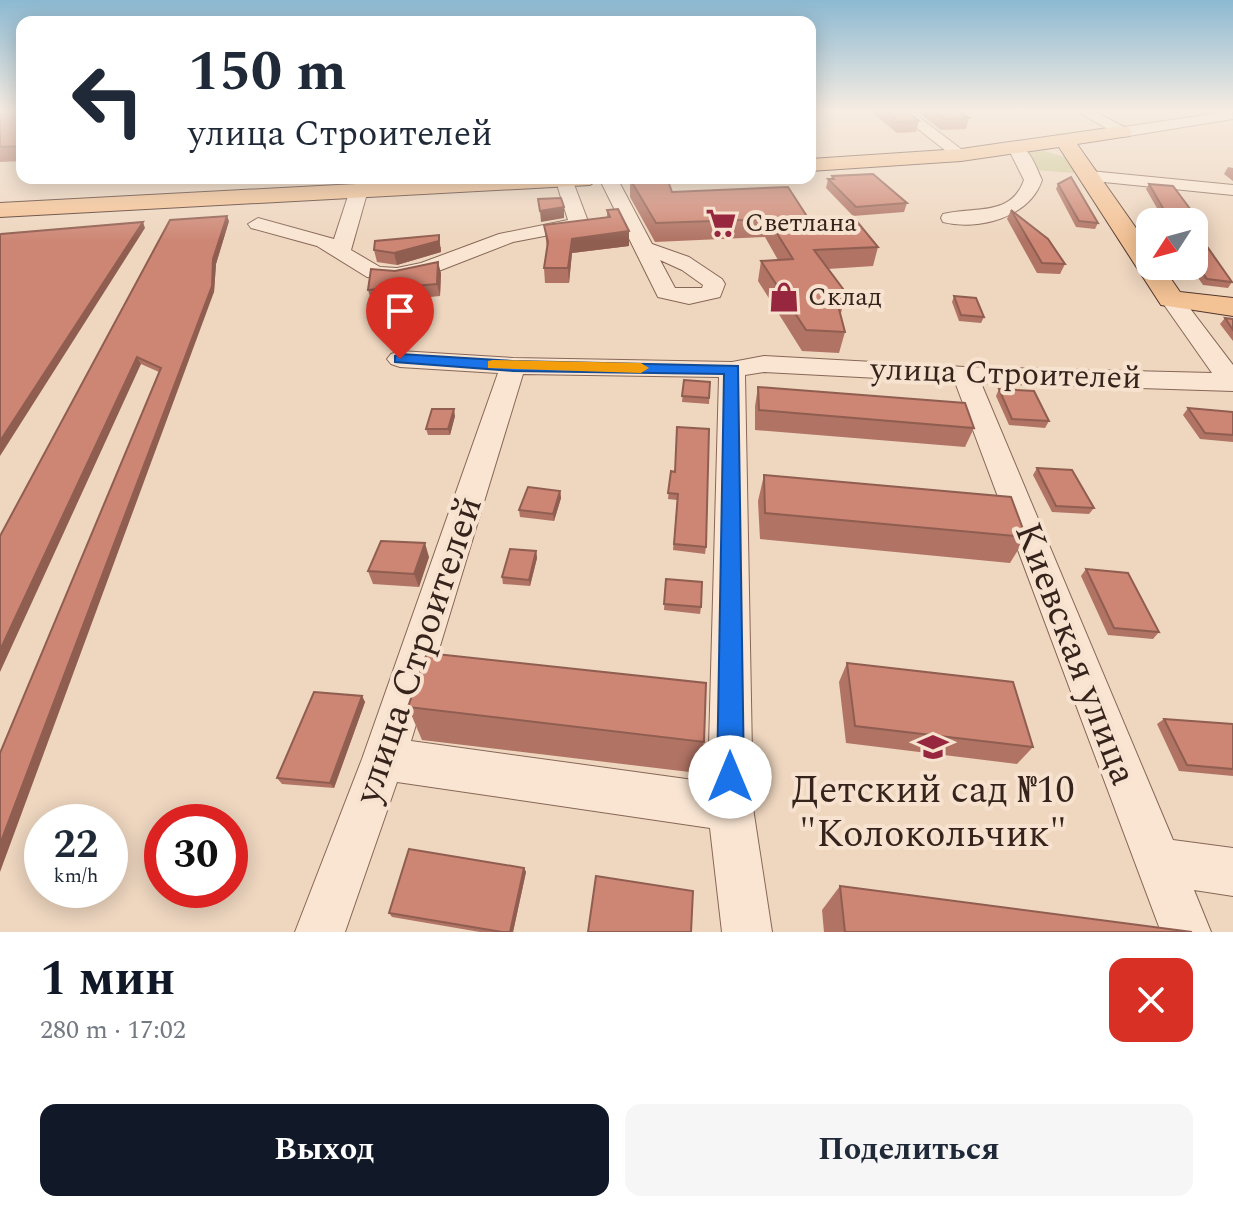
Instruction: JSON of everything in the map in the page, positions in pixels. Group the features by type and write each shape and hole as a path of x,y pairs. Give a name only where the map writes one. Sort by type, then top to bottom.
{"main road":[{"path":"816,165 965,154"},
{"path":"1075,154 1171,299 1233,307"},
{"path":"0,210 475,184"}],"street":[{"path":"950,218 992,214 1022,203 1033,180 1021,154"},
{"path":"1090,176 1233,190"},
{"path":"258,224 321,241 341,251 366,270 396,273 546,227 579,224 573,184"},
{"path":"611,184 644,248"},
{"path":"341,251 359,190"},
{"path":"1171,299 1232,382"},
{"name":"улица Строителей","path":"400,359 513,366 732,370 764,364 965,375 1232,382"},
{"name":"улица Строителей","path":"320,932 384,759 513,366"},
{"path":"732,370 730,808 747,932"},
{"name":"Киевская улица","path":"965,375 1186,932"},
{"path":"384,759 730,808"},
{"path":"1156,861 1233,872"}],"shaded area":[{"path":"1026,154 1065,157 1075,173 1035,170"}],"building":[{"path":"873,174 907,203 856,207 828,179 834,179 832,176"},
{"path":"1071,177 1098,223 1079,221 1058,184"},
{"path":"633,184 669,184 672,192 788,187 810,221 855,219 878,247 814,250 846,293 835,294 845,332 806,330 761,261 793,259 768,219 656,223"},
{"path":"1149,184 1173,186 1189,208 1163,208"},
{"path":"561,198 564,207 540,211 538,199"},
{"path":"618,209 629,231 572,239 568,268 544,268 548,242 544,225 610,217 607,210"},
{"path":"1011,210 1048,239 1065,264 1042,263"},
{"path":"227,216 213,259 212,286 0,844 0,753 161,368 137,357 0,650 0,536 170,220"},
{"path":"143,222 0,441 0,235"},
{"path":"439,235 439,241 394,253 374,250 375,241"},
{"path":"1208,248 1232,282 1208,279"},
{"path":"438,262 437,284 368,290 371,269 395,271"},
{"path":"954,296 976,298 984,317 961,315"},
{"path":"1225,318 1233,319 1233,330"},
{"path":"684,380 710,382 709,398 682,396"},
{"path":"758,387 965,403 974,428 759,410"},
{"path":"999,389 1034,391 1049,421 1012,419"},
{"path":"1188,408 1233,412 1233,435 1205,433"},
{"path":"432,409 454,409 448,429 426,429"},
{"path":"677,427 709,429 706,547 674,544 678,494 668,493 671,471 675,472"},
{"path":"1037,468 1072,470 1094,508 1056,506"},
{"path":"764,475 1011,497 1026,537 765,513"},
{"path":"528,487 560,491 553,514 519,510"},
{"path":"381,541 425,543 414,574 368,571"},
{"path":"510,549 536,551 529,580 502,577"},
{"path":"1086,569 1128,573 1159,632 1114,628"},
{"path":"666,579 702,582 701,607 664,604"},
{"path":"427,653 706,683 704,742 408,707"},
{"path":"847,663 1013,682 1033,747 855,726"},
{"path":"314,692 362,696 330,783 277,778"},
{"path":"1164,719 1233,724 1233,769 1187,765"},
{"path":"409,849 524,868 510,932 389,913"},
{"path":"596,876 693,891 691,932 588,932"},
{"path":"840,886 1192,932 845,932"}],"slow traffic":[{"path":"493,365 641,368"}],"place":[{"name":"Светлана","path":"721,223"},
{"name":"Склад","path":"784,297"},
{"name":"Детский сад №10 \"Колокольчик\"","path":"933,747"}],"route":[{"path":"400,359 513,366 732,370 730,777"}]}
